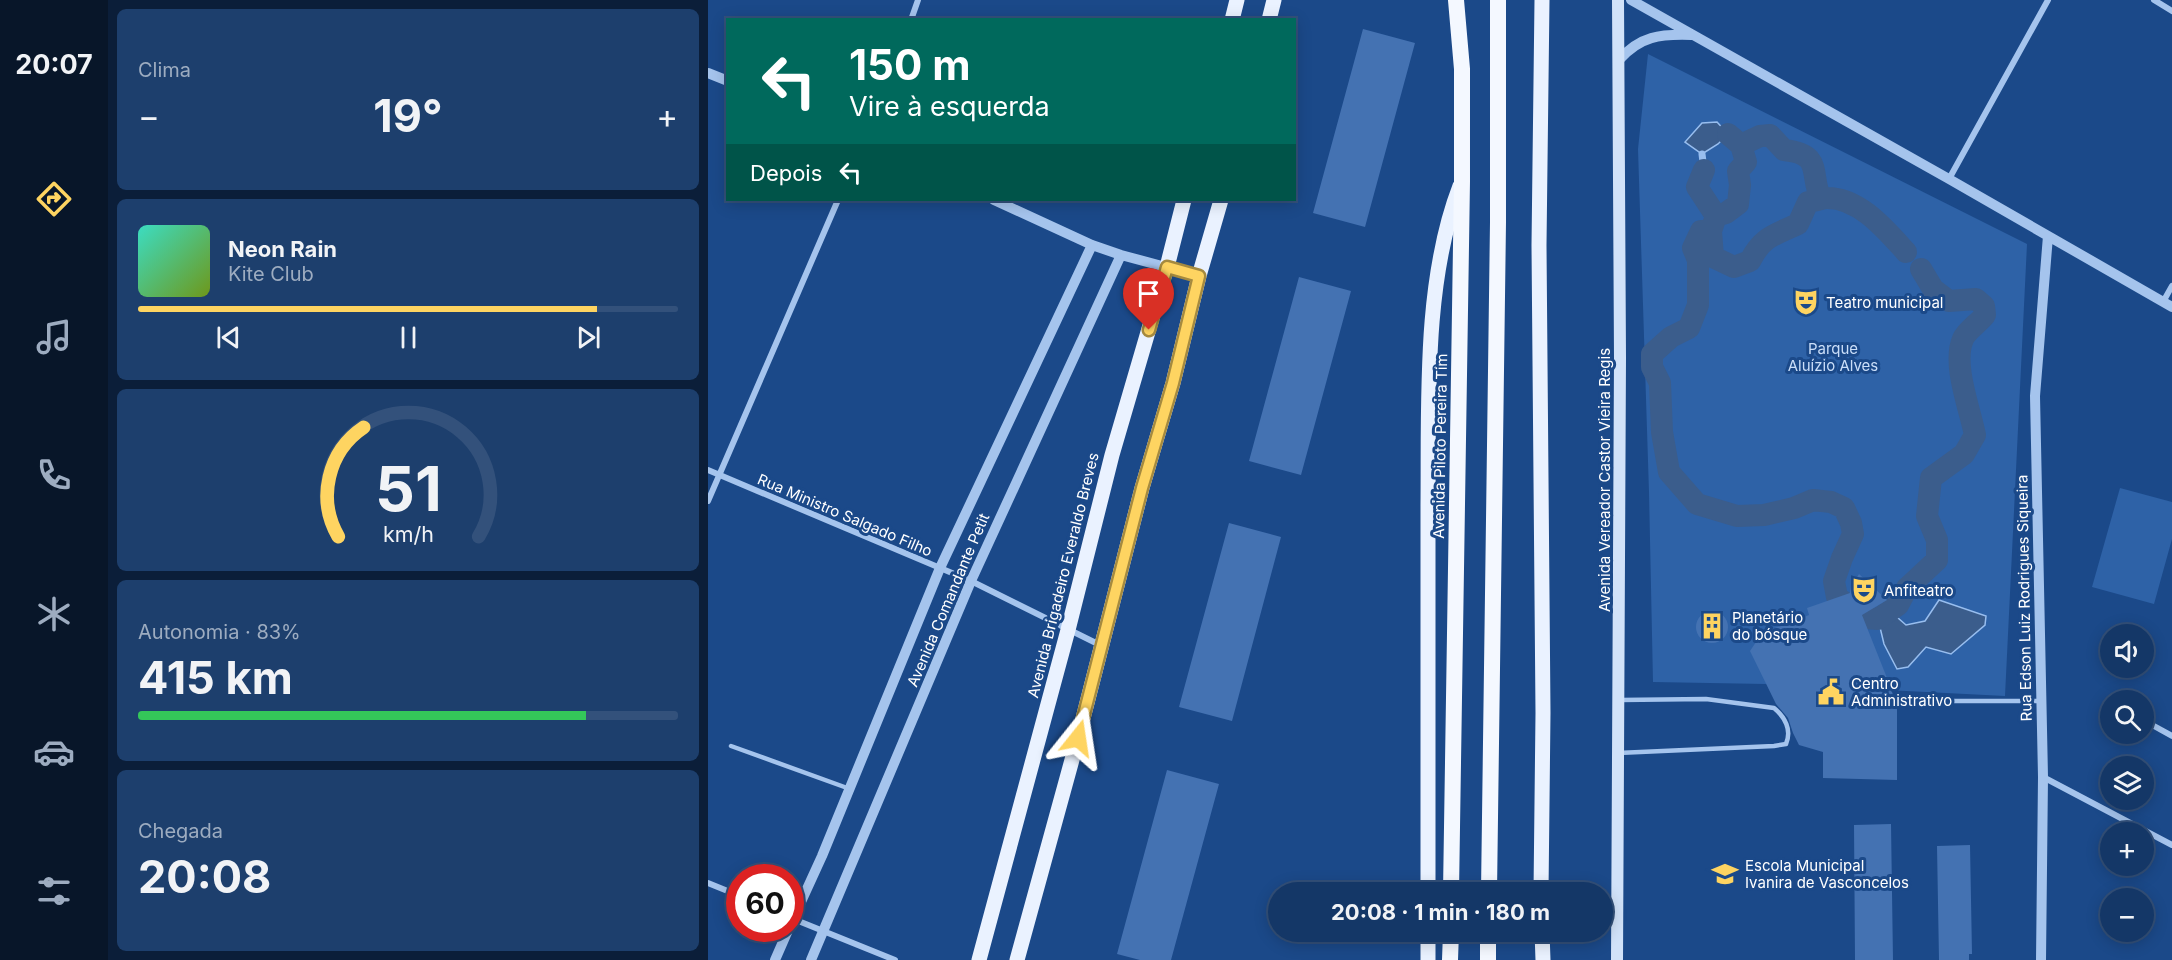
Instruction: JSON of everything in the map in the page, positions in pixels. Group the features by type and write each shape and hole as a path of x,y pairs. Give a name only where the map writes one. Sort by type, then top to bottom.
{"highway":[{"name":"Avenida Piloto Pereira Tim","path":"1451,882 1462,181 1462,69 1456,0"},
{"path":"1488,882 1498,222 1498,0"},
{"path":"1450,942 1450,960"},
{"path":"1488,942 1488,960"}],"main road":[{"path":"1232,18 1237,0"},
{"path":"1270,18 1274,0"},
{"path":"1541,882 1543,713 1539,233 1542,0"},
{"name":"Avenida Vereador Castor Vieira Regis","path":"1617,960 1618,0"},
{"path":"1428,882 1429,434 1432,323 1443,245 1451,210 1462,181"},
{"name":"Avenida Brigadeiro Everaldo Breves","path":"979,960 1068,630 1112,455 1167,267 1184,201"},
{"path":"1017,960 1221,201"},
{"path":"1428,942 1428,960"},
{"path":"1542,942 1543,960"}],"street":[{"path":"912,18 918,0"},
{"path":"1631,0 2167,304 2172,286"},
{"path":"1949,179 2048,0"},
{"path":"2154,0 2172,11"},
{"path":"1619,60 1632,46 1651,38 1676,35 1695,36"},
{"path":"708,72 726,80"},
{"path":"708,501 838,201"},
{"path":"996,201 1092,245 1199,276"},
{"name":"Rua Edson Luiz Rodrigues Siqueira","path":"2041,960 2043,777 2035,396 2048,236"},
{"name":"Avenida Comandante Petit","path":"804,895 940,568 1092,245"},
{"name":"Avenida Comandante Petit","path":"811,960 971,580 1121,255"},
{"name":"Rua Ministro Salgado Filho","path":"708,470 971,580 1102,646"},
{"path":"2154,726 2172,736"},
{"path":"2043,777 2172,845"},
{"path":"708,883 726,890"},
{"path":"804,926 824,931 896,960"},
{"name":"Avenida Comandante Petit","path":"776,960 783,942"}],"lane":[{"path":"1618,753 1774,746 1786,744 1789,737 1786,723 1774,708 1706,699 1619,700"},
{"path":"1913,701 2041,701"},
{"path":"731,746 850,789"}],"green space":[{"name":"Parque Aluízio Alves","path":"1648,54 2027,244 2005,696 1766,684 1653,682 1638,149"},
{"path":"2120,488 2172,502 2172,539 2154,604 2092,587"}],"shaded area":[{"path":"1717,122 1728,134 1718,144 1702,154 1685,142 1702,123"},
{"path":"1939,600 1986,616 1985,625 1951,654 1926,647 1908,667 1897,669 1884,644 1878,619 1890,611 1906,625 1925,621"}],"building":[{"path":"1363,29 1415,43 1365,227 1313,213"},
{"path":"1299,277 1351,291 1301,475 1249,461"},
{"path":"1229,523 1281,537 1232,721 1179,707"},
{"name":"Centro Administrativo","path":"1859,574 1887,600 1862,615 1897,706 1897,780 1823,778 1823,752 1799,745 1788,718 1776,704 1750,651 1762,633 1809,615 1807,608 1850,593"},
{"name":"Planetário do bósque","path":"1712,611 1723,616 1728,627 1723,638 1712,643 1701,638 1696,627 1701,616"},
{"path":"1167,770 1219,784 1171,960 1140,960 1117,954"},
{"path":"1891,824 1893,960 1855,960 1854,825"},
{"path":"1970,845 1972,954 1969,954 1969,960 1939,960 1937,846"}],"waterway":[{"path":"1716,216 1726,213 1738,204 1740,185 1738,171 1746,162 1741,145 1728,134"},
{"path":"1741,145 1760,136 1770,135 1784,150 1805,156 1813,167 1821,199"},
{"path":"1702,154 1704,170"},
{"path":"1704,170 1697,187 1716,216 1711,231 1713,257 1734,267 1750,261 1759,247 1775,234 1798,224 1808,202 1826,198 1838,199 1861,209 1881,225 1906,252"},
{"path":"1711,231 1701,231 1693,248 1698,260 1698,305 1689,328 1671,337 1652,354 1652,367 1660,383 1662,432 1669,472 1697,504 1737,516 1764,515 1794,508 1813,500 1831,502 1844,508 1853,534 1834,581 1837,597 1864,618 1878,619 1898,605 1907,588 1937,560 1937,540 1927,516 1931,478 1964,454 1975,435 1963,387 1960,349 1965,336 1985,315 1984,306 1976,299 1949,301 1933,289 1921,269"}],"place":[{"name":"Teatro municipal","path":"1806,302"},
{"name":"Anfiteatro","path":"1864,590"},
{"name":"Planetário do bósque","path":"1712,626"},
{"name":"Centro Administrativo","path":"1831,692"},
{"name":"Escola Municipal Ivanira de Vasconcelos","path":"1725,874"}],"route":[{"path":"1078,738 1142,488 1173,383 1199,276 1167,267 1149,330"}]}
